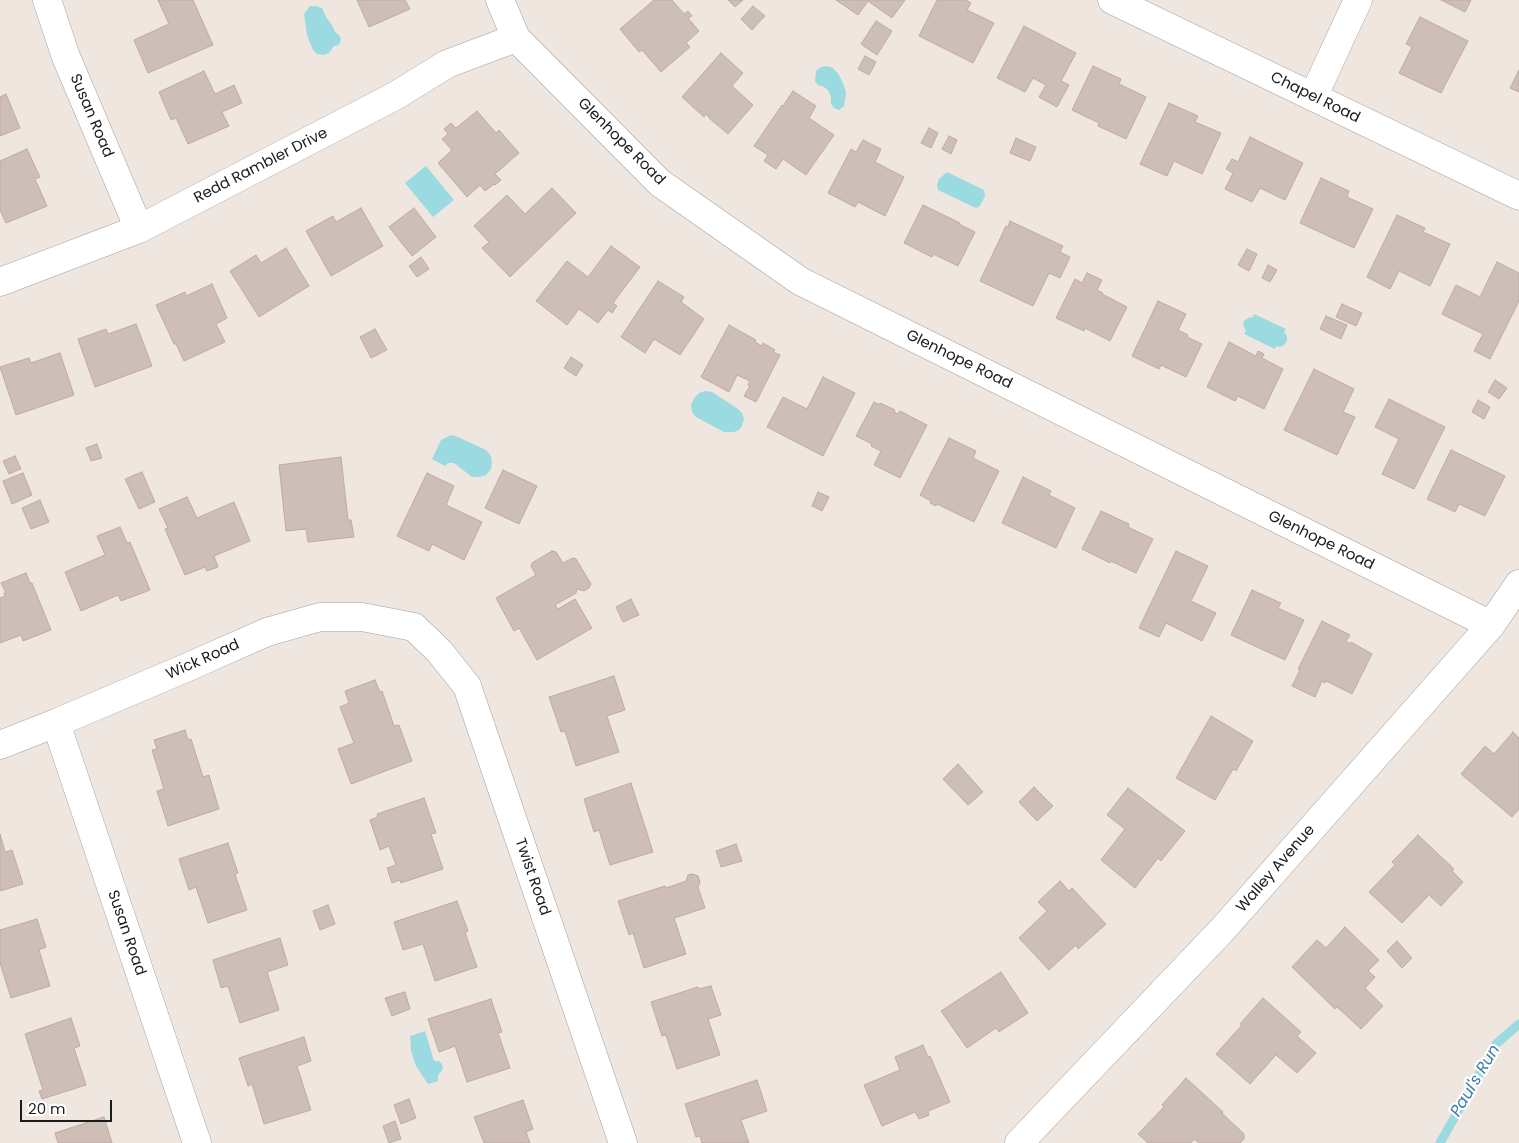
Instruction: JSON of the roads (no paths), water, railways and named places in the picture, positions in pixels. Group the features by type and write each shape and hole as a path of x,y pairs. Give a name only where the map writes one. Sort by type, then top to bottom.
{"street":[{"name":"Susan Road","path":"47,0 66,57 139,230"},
{"name":"Glenhope Road","path":"500,0 516,38 660,184 800,281 1491,626"},
{"name":"Chapel Road","path":"1112,0 1519,196"},
{"path":"1313,98 1358,0"},
{"name":"Redd Rambler Drive","path":"0,282 139,230 395,96 447,64 516,38"},
{"name":"Walley Avenue","path":"1019,1143 1223,929 1491,626 1519,584"},
{"name":"Wick Road","path":"0,744 56,723 267,632 320,617 362,617 414,627"},
{"name":"Twist Road","path":"414,627 439,651 467,686 624,1143"},
{"name":"Susan Road","path":"56,723 197,1143"}],"water":[{"path":"310,6 322,8 341,39 340,43 334,46 329,53 323,55 317,54 313,50 307,35 304,14"},
{"path":"821,67 833,68 839,75 846,92 844,106 839,110 831,104 828,90 818,85 815,81 816,71"},
{"path":"426,166 454,200 433,217 405,183"},
{"path":"947,172 984,190 985,196 980,206 976,208 938,190 937,184 939,179"},
{"path":"1254,314 1286,329 1284,332 1287,336 1287,341 1284,345 1276,346 1275,349 1244,334 1246,331 1243,325 1244,321 1253,317"},
{"path":"705,391 712,392 742,413 744,419 739,430 724,432 696,417 692,412 691,405 699,393"},
{"path":"451,435 486,450 491,456 492,462 491,469 486,475 472,477 454,463 448,463 445,466 432,459 441,440"},
{"path":"425,1031 434,1061 439,1061 443,1068 438,1075 438,1081 428,1084 416,1066 411,1051 410,1036"}],"waterway":[{"name":"Paul's Run","path":"1440,1143 1496,1044 1519,1024"}]}
